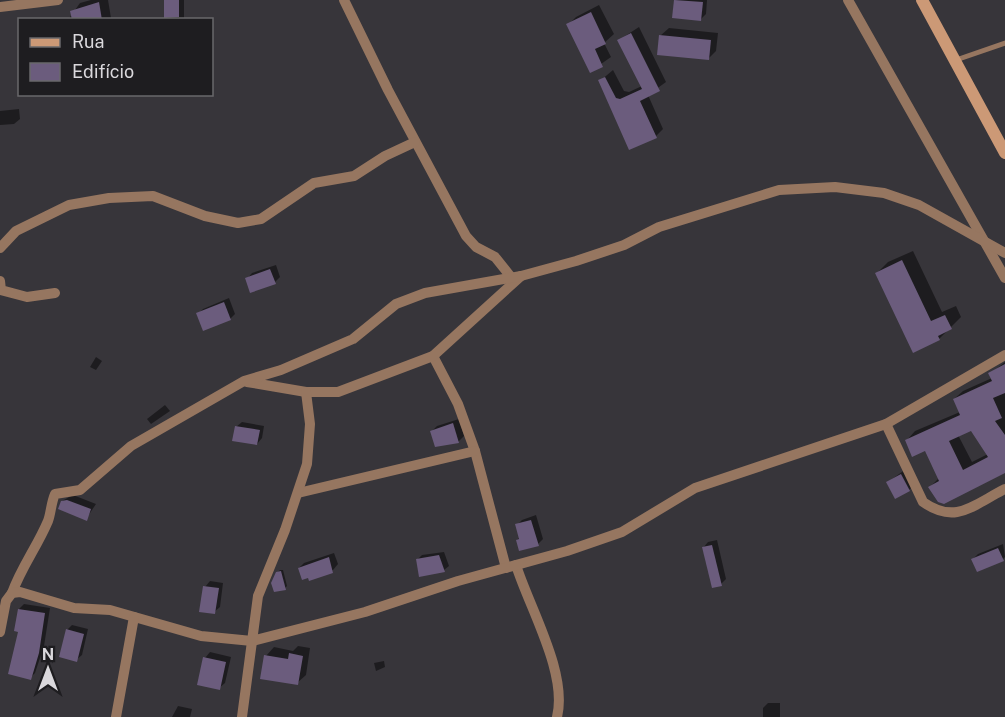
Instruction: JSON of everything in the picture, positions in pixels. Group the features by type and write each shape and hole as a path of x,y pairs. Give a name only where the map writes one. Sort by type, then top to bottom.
{"main road":[{"path":"922,0 1005,153"}],"street":[{"path":"0,7 58,0"},
{"path":"344,0 415,142 466,236 476,247 495,257 516,277"},
{"path":"848,0 1005,278"},
{"path":"0,249 16,231 69,205 109,198 153,196 205,216 238,223 261,219 314,183 354,176 385,156 415,142"},
{"path":"0,632 6,601 49,519 50,507 55,494 80,490 131,446 244,381 281,370 353,339 396,304 425,293 516,277 624,245 659,227 779,190 835,187 884,193 919,205 1005,253"},
{"path":"244,381 306,392 338,392 433,356 516,277"},
{"path":"0,281 1,290 27,297 55,293"},
{"path":"12,593 20,592 74,608 110,610 201,636 252,641 365,612 622,532 695,488 886,424 1005,355"},
{"path":"433,356 458,404 511,566 550,652 556,684 557,717"},
{"path":"242,717 258,596 298,493 309,448 306,392"},
{"path":"886,424 923,502 933,510 943,514 957,513 1005,489"},
{"path":"298,493 475,451"},
{"path":"116,717 134,617"}],"lane":[{"path":"954,60 1005,43"}],"building":[{"path":"164,0 179,0 179,17 164,18"},
{"path":"674,0 703,2 701,21 672,18"},
{"path":"99,2 102,18 72,18 70,11"},
{"path":"591,12 606,44 595,49 603,67 590,73 566,24"},
{"path":"631,33 660,91 640,101 657,138 629,150 598,80 605,77 616,98 620,99 642,89 617,40"},
{"path":"659,35 711,40 709,60 657,55"},
{"path":"902,260 931,321 945,315 952,329 938,336 940,340 913,353 875,273"},
{"path":"270,269 276,284 250,293 245,278"},
{"path":"224,302 231,320 203,331 196,313"},
{"path":"1005,364 1005,393 993,398 1002,418 995,421 1005,435 1005,473 944,504 938,502 928,487 939,481 925,451 912,457 905,440 960,415 953,399 992,381 988,373","holes":["971,431 988,457 963,470 949,441"]},
{"path":"453,423 459,443 435,447 430,431"},
{"path":"235,426 260,430 257,445 232,441"},
{"path":"901,474 910,491 895,499 886,482"},
{"path":"67,500 91,509 87,521 58,509 61,501"},
{"path":"531,520 539,546 519,551 515,524"},
{"path":"712,545 722,586 712,588 702,547"},
{"path":"998,548 1004,561 977,572 971,559"},
{"path":"439,555 445,572 419,577 416,559"},
{"path":"329,557 333,573 309,581 308,578 302,580 298,568"},
{"path":"281,571 286,590 274,592 271,583 276,572"},
{"path":"203,586 219,588 215,614 199,612"},
{"path":"18,609 45,613 39,653 31,680 8,674 18,632 14,631"},
{"path":"66,629 84,634 77,662 59,657"},
{"path":"289,653 303,656 298,685 260,679 264,655 288,659"},
{"path":"203,657 226,662 220,690 197,685"}]}
